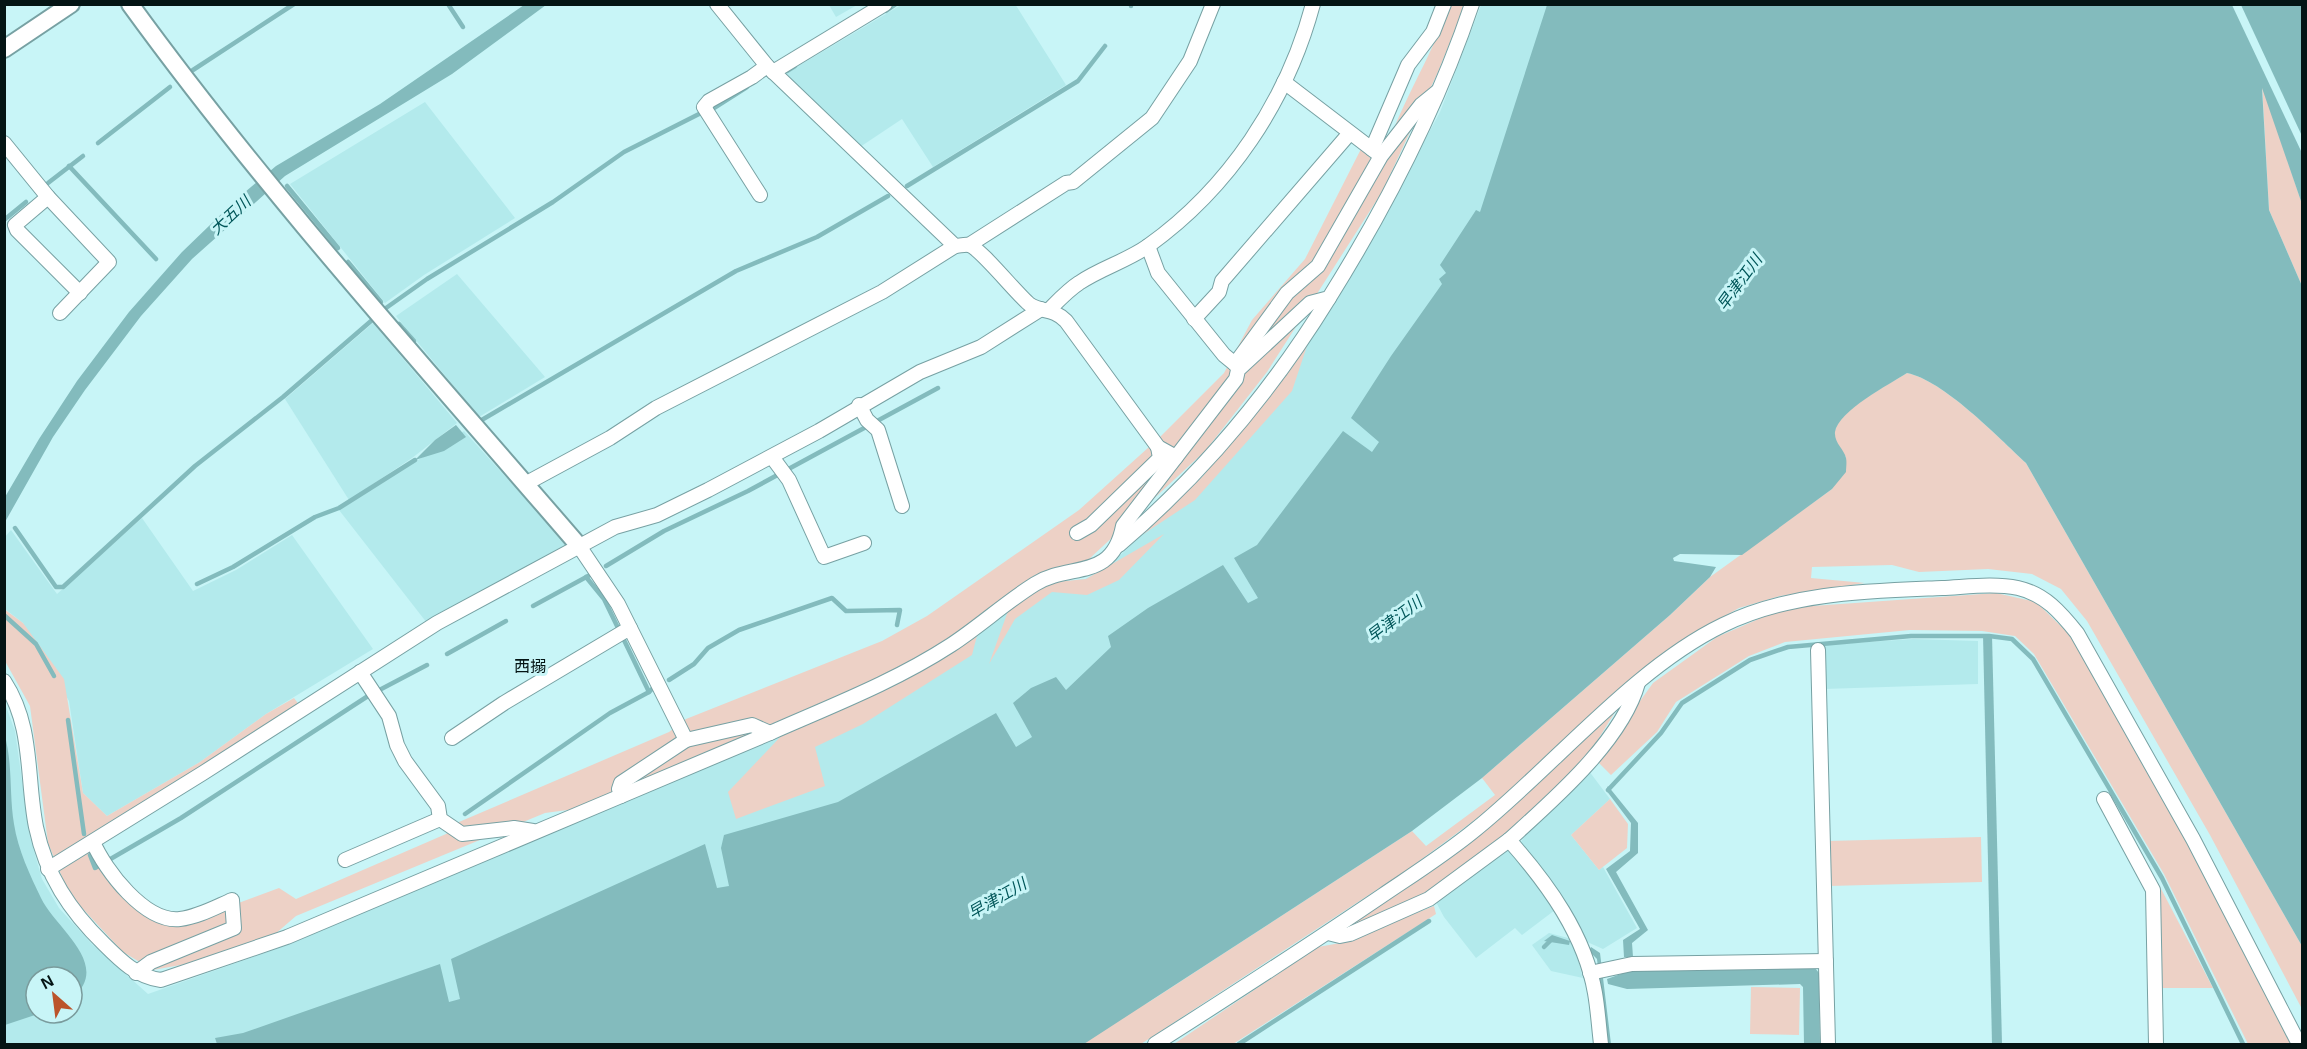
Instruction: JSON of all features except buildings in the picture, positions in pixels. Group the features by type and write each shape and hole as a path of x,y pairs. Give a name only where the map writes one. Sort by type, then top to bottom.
{"street":[{"path":"4,49 71,4"},
{"path":"130,4 184,79 273,188 579,546 602,577 686,740"},
{"path":"717,4 770,69 962,245 977,249 1012,290 1032,306 1057,312 1066,321 1158,447 1176,457"},
{"path":"760,195 738,164 728,142 706,114 704,107 709,101 885,4"},
{"path":"525,484 610,438 656,408 882,292 1066,183 1073,182 1152,118 1173,91 1190,61 1213,4"},
{"path":"48,869 437,622 615,527 657,515 778,466 819,431 859,405 920,372 981,347 1045,309 1079,283 1148,246 1194,210 1227,175 1261,126 1284,82 1313,4"},
{"path":"1119,545 1123,526 1236,379 1236,367 1287,293 1318,267 1376,153 1408,65 1433,32 1444,4"},
{"path":"4,681 22,718 36,827 48,869 61,893 85,925 136,973 148,979 161,980 229,959 287,937 879,685 949,646 1037,583 1055,575 1082,571 1103,560 1156,513 1208,459 1280,370 1363,243 1403,170 1441,89 1472,4"},
{"path":"1284,82 1344,125 1349,134 1376,153"},
{"path":"1376,153 1421,105 1441,89"},
{"path":"1194,319 1219,292 1222,281 1349,134"},
{"path":"4,143 48,197 109,262 60,313"},
{"path":"48,197 15,225 17,230 80,292"},
{"path":"1148,246 1158,273 1236,367"},
{"path":"1236,367 1310,303 1329,297"},
{"path":"859,405 870,423 878,430 902,506"},
{"path":"1077,533 1090,525 1160,458 1158,447"},
{"path":"778,466 824,557 864,543"},
{"path":"1155,1044 1328,933 1473,832 1522,791 1638,683 1720,626 1749,613 1790,601 1890,590 1989,586 2018,588 2039,596 2060,610 2077,633 2193,839 2299,1044"},
{"path":"452,738 504,703 630,628"},
{"path":"1818,650 1828,1044"},
{"path":"360,672 388,716 397,745 405,761 438,806 440,819 462,834 514,828 533,831"},
{"path":"1328,933 1340,936 1350,934 1428,899 1509,840 1581,774 1633,702 1638,683"},
{"path":"621,796 619,789 621,783 686,740 752,725 770,733"},
{"path":"2104,799 2153,890 2156,1044"},
{"path":"345,860 440,819"},
{"path":"1509,840 1560,908 1579,940 1584,954 1597,972 1595,993 1601,1044"},
{"path":"93,842 103,863 120,886 152,911 165,917 178,920 200,914 232,900 234,928 151,962 136,973"},
{"path":"1597,972 1632,964 1826,961"}],"shaded area":[{"path":"1015,4 1066,85 933,167 902,119 860,147 785,74 901,5"},
{"path":"829,5 857,5 836,17"},
{"path":"1449,5 1465,5 1438,72 1382,192 1267,372 1206,450 1087,561 1035,575 942,643 878,678 575,809 545,813 296,916 274,935 197,962 153,970 123,952 69,894 48,843 30,706 5,661 4,609 23,623 64,679 83,793 107,816 200,762 266,714 294,698 300,706 90,838 93,857 120,894 159,920 182,924 279,888 296,899 446,834 459,822 669,732 686,719 882,641 927,616 1079,510 1159,438 1224,373 1252,320 1305,259 1361,149 1381,168 1395,126 1433,46"},
{"path":"1481,5 1840,5 1541,471 627,1044 5,1044 4,701 15,731 30,837 42,879 59,908 92,944 148,994 287,945 881,692 951,653 1046,583 1085,579 1107,568 1203,476 1309,340 1355,270 1440,112"},
{"path":"2262,84 2302,204 2302,286 2269,210"},
{"path":"425,102 515,218 424,275 385,303 290,184"},
{"path":"457,274 545,377 479,417 396,316"},
{"path":"373,323 457,423 412,458 349,500 285,399"},
{"path":"1309,340 1292,391 1195,500 1142,535 1203,476"},
{"path":"1907,373 1937,386 1953,398 2026,463 2302,946 2302,1009 2210,835 2087,621 2061,589 2032,574 1988,569 1919,572 1892,565 1812,567 1811,578 1865,583 1780,596 1739,608 1695,633 1499,802 1407,870 1141,1044 1066,1044 1149,1002 1412,831 1426,846 1495,795 1482,778 1670,615 1710,577 1832,489 1846,457 1835,438 1835,431 1839,423 1855,406"},
{"path":"464,431 567,544 427,623 339,510"},
{"path":"142,518 193,591 236,570 292,535 373,649 266,714 200,762 107,816 83,793 69,701 23,623 5,609 4,538 11,530 57,594"},
{"path":"1164,534 1119,580 1087,595 1052,592 1015,619 989,664 1008,611 1046,583 1086,579"},
{"path":"1996,593 2036,602 2069,634 2190,845 2292,1044 2248,1044 2164,874 2034,654 2015,636 1982,631 1910,630 1785,642 1749,656 1676,702 1657,732 1611,775 1597,761 1653,683 1717,637 1784,608"},
{"path":"978,632 972,655 863,724 815,747 825,786 736,819 728,792 783,734 881,692 951,653"},
{"path":"1913,639 1978,641 1978,684 1824,689 1823,645"},
{"path":"1617,709 1576,775 1486,849 1416,899 1345,928 1479,835"},
{"path":"1589,771 1610,799 1571,835 1599,870 1603,867 1637,928 1603,949 1585,941 1518,846 1541,813"},
{"path":"1610,799 1628,824 1627,848 1599,870 1571,835"},
{"path":"1981,837 1982,882 1829,886 1828,841"},
{"path":"1510,849 1555,910 1522,935 1515,928 1476,958 1444,917 1436,902"},
{"path":"2158,883 2213,988 2160,988"},
{"path":"1434,906 1436,914 1233,1044 1174,1044 1318,947 1340,943"},
{"path":"1549,933 1572,939 1583,978 1551,971 1532,945"},
{"path":"1751,987 1800,988 1799,1035 1750,1034"}],"water":[{"name":"大五川","path":"524,5 546,5 452,74 285,176 192,259 141,316 85,390 53,437 5,522 5,497 77,381 129,312 182,252 238,198 276,166 380,104"},
{"name":"早津江川","path":"1547,5 2302,5 2302,204 2262,88 2269,210 2302,286 2302,946 2026,463 1953,398 1937,386 1907,373 1855,407 1838,424 1835,436 1846,458 1846,472 1832,489 1742,555 1680,554 1673,558 1674,561 1716,567 1710,577 1670,615 1482,778 1412,831 1084,1044 217,1044 215,1038 243,1033 440,964 449,1002 460,999 451,959 705,844 717,888 729,886 721,848 724,835 838,802 996,713 1016,747 1032,737 1013,703 1031,688 1056,677 1066,690 1111,647 1108,636 1148,608 1223,565 1248,603 1258,598 1234,558 1257,545 1343,431 1372,452 1379,442 1351,418 1442,284 1439,279 1446,273 1440,265 1476,210 1480,212"},
{"path":"456,425 466,437 444,451 415,460 435,440"},
{"path":"1983,634 1992,635 2002,1044 1992,1044"},
{"path":"4,733 9,755 14,824 21,853 48,910 77,947 84,960 86,973 84,981 84,965 24,965 24,1019 5,1025"},
{"path":"1608,786 1638,823 1638,853 1616,872 1648,930 1632,943 1633,957 1624,957 1623,940 1640,929 1606,869 1630,851 1631,823 1606,790"},
{"path":"1552,935 1570,941 1569,945 1544,941"},
{"path":"1591,947 1600,953 1611,1044 1607,1044 1597,959 1589,951"},
{"path":"1815,968 1819,973 1820,1044 1804,1044 1803,987 1800,984 1627,989 1608,984 1607,979 1629,971"}],"pier":[{"path":"2232,5 2241,5 2302,136 2302,153"}],"waterway":[{"path":"193,70 294,4"},
{"path":"448,4 463,27"},
{"path":"886,11 896,4"},
{"path":"907,186 1078,81 1105,46"},
{"path":"787,71 795,66"},
{"path":"98,143 170,87"},
{"path":"714,108 747,87"},
{"path":"386,308 427,279 553,202 624,152 699,114"},
{"path":"48,183 83,156"},
{"path":"69,166 156,259"},
{"path":"287,186 338,248"},
{"path":"477,417 480,421 736,271 817,237 888,196"},
{"path":"4,220 26,202"},
{"path":"348,262 381,302"},
{"path":"15,528 56,587 63,587 195,466 283,397 371,321"},
{"path":"399,324 414,341"},
{"path":"606,566 664,531 748,491 938,388"},
{"path":"197,584 233,567 315,517 339,508 415,460"},
{"path":"533,606 590,575"},
{"path":"586,577 604,599 618,628"},
{"path":"669,680 694,664 708,648 739,630 832,598 846,611 900,610 897,625"},
{"path":"4,615 36,644 54,676"},
{"path":"447,654 506,621"},
{"path":"1608,790 1661,733 1682,703 1750,660 1788,647 1911,636 1989,636 2012,639 2033,659 2162,878 2243,1044"},
{"path":"623,638 649,692 652,689"},
{"path":"90,855 95,868 181,818 368,696 427,665"},
{"path":"465,814 610,713 649,692"},
{"path":"68,720 84,834"},
{"path":"1239,1044 1429,921"},
{"path":"1544,947 1552,939"}],"district":[{"name":"西搦","path":"530,666"}]}
